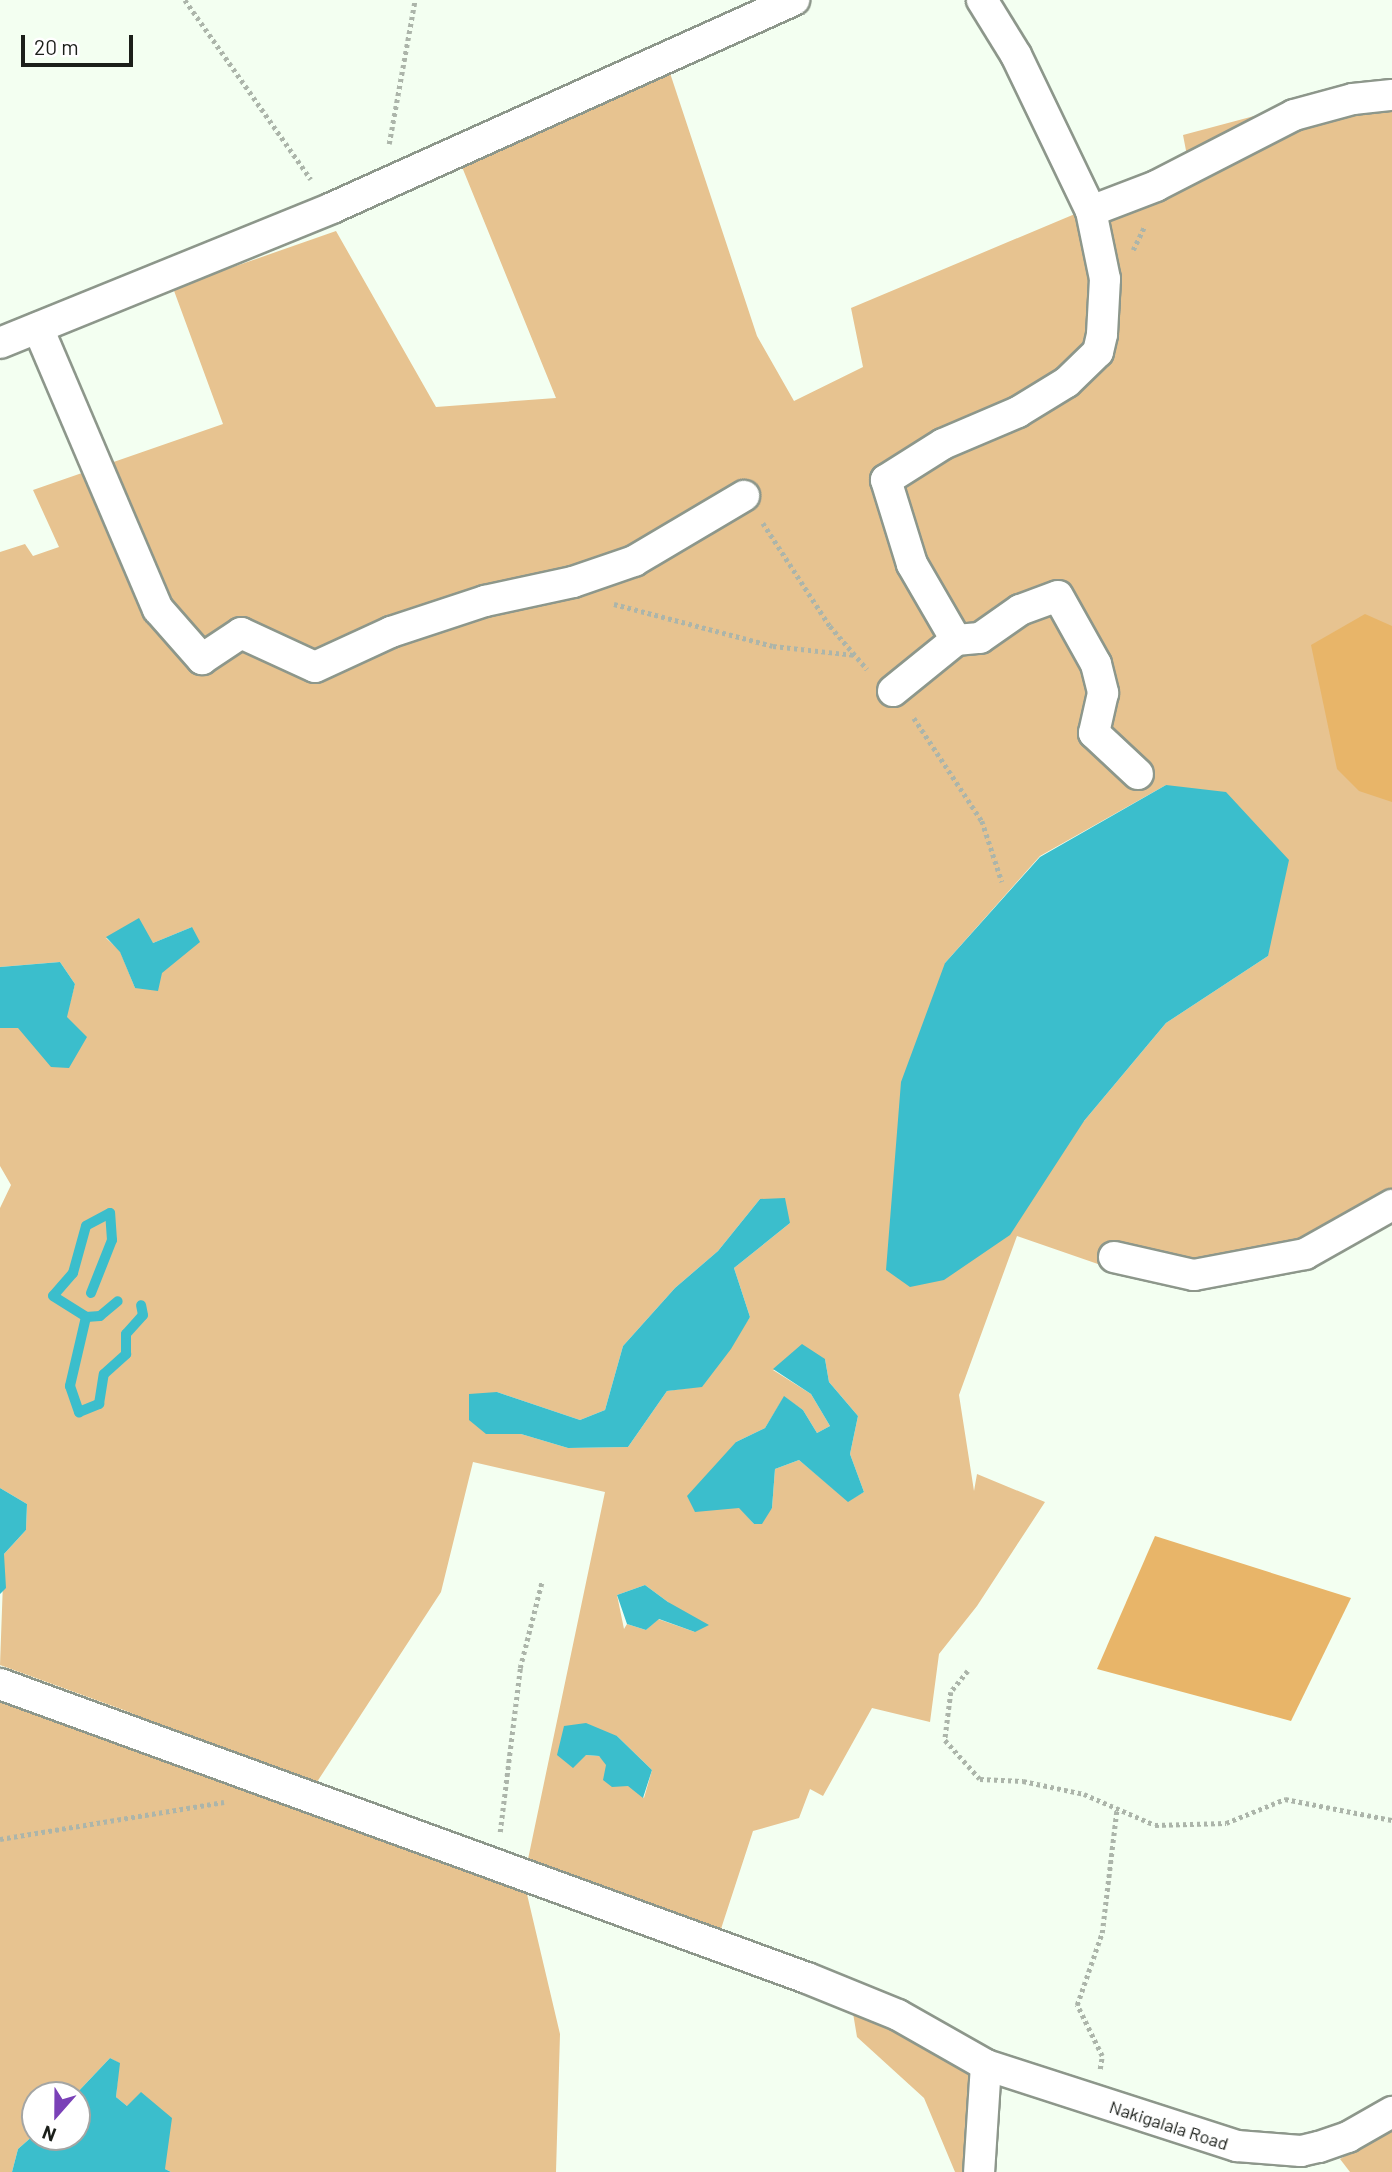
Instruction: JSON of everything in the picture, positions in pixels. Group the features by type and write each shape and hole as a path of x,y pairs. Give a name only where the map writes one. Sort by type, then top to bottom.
{"street":[{"path":"0,343 332,208 794,0"},
{"path":"956,640 912,564 886,480 943,444 1018,412 1082,370 1098,352 1105,279 1091,211 1016,55 982,0"},
{"path":"1091,211 1156,186 1294,115 1353,99 1392,95"},
{"path":"38,328 159,609 202,659 240,633 315,667 391,632 485,601 573,583 634,561 685,535 744,496"},
{"path":"893,691 956,640 980,638 1020,610 1058,596 1096,664 1103,693 1094,733 1138,774"},
{"path":"1114,1257 1194,1275 1207,1273 1305,1254 1392,1205"},
{"name":"Nakigalala Road","path":"0,1684 818,1982 898,2015 985,2066 1225,2144 1301,2151 1348,2137 1392,2112"},
{"path":"979,2172 985,2066"}],"path":[{"path":"184,0 332,208"},
{"path":"382,185 415,0"},
{"path":"1105,279 1139,243 1156,186"},
{"path":"744,496 830,626 855,655 893,691 982,821 1002,882"},
{"path":"573,583 622,608 774,646 855,655"},
{"path":"496,1864 520,1668 542,1581"},
{"path":"968,1671 951,1692 945,1740 980,1779 1036,1783 1084,1794 1155,1825 1226,1823 1285,1799 1392,1820"},
{"path":"0,1839 226,1802"},
{"path":"1094,2101 1102,2056 1077,2004 1102,1933 1117,1808"}],"shaded area":[{"path":"670,73 757,336 794,401 863,367 851,308 1189,166 1183,135 1392,79 1392,1193 1305,1241 1197,1261 1168,1260 1147,1281 1017,1236 959,1395 974,1491 977,1474 1045,1502 977,1606 939,1654 930,1722 872,1708 823,1796 810,1789 799,1818 753,1831 719,1935 527,1864 605,1492 473,1462 441,1592 315,1785 526,1890 560,2034 556,2172 171,2172 165,2169 127,2106 116,2097 119,2063 110,2058 88,2081 21,2081 21,2146 12,2172 0,2172 0,1697 287,1789 129,1712 0,1665 4,1554 26,1530 27,1504 0,1488 0,1208 11,1185 0,1166 0,1028 66,1017 75,984 60,962 0,967 0,552 25,544 33,556 59,547 33,490 223,424 173,288 336,231 436,407 556,398 460,162","holes":["1166,785 1268,956 1166,1023 1084,1121 945,963 1040,856","192,927 161,973 135,988 120,951 106,938 153,943","760,1199 790,1223 734,1268 750,1317 702,1386 667,1391 628,1447 568,1448 521,1434 486,1434 497,1392 580,1420 605,1410 623,1346 675,1288 718,1251","825,1359 829,1382 858,1416 850,1454 864,1492 848,1501 799,1460 775,1469 772,1508 754,1524 740,1508 736,1442 765,1428 784,1397 803,1410 817,1433 830,1426 811,1394 773,1370","645,1585 668,1602 695,1632 658,1619 646,1630 627,1624 624,1629 617,1595","617,1736 652,1770 644,1798 599,1756 586,1755"]},
{"path":"1365,614 1392,626 1392,802 1359,791 1337,769 1311,645"},
{"path":"1155,1536 1351,1598 1291,1721 1097,1669"},
{"path":"874,2011 993,2089 965,2124 963,2172 955,2172 924,2098 857,2037 853,2013"},
{"path":"1392,2129 1392,2172 1350,2172 1340,2159"}],"water":[{"path":"1166,785 1226,792 1289,860 1268,956 1166,1023 1084,1121 1010,1235 944,1280 910,1287 886,1270 901,1082 945,963 1040,857"},
{"path":"139,918 153,943 192,927 200,942 162,973 158,991 135,988 120,952 106,937"},
{"path":"60,962 75,984 67,1017 87,1037 69,1068 51,1067 18,1028 0,1028 0,967"},
{"path":"785,1198 790,1223 734,1268 750,1317 731,1349 702,1387 667,1391 628,1447 568,1448 521,1434 486,1434 469,1420 469,1394 497,1392 580,1420 605,1410 623,1346 675,1288 718,1251 760,1199"},
{"path":"802,1344 825,1359 829,1382 858,1416 850,1454 864,1492 848,1502 799,1460 775,1469 772,1508 762,1524 754,1524 739,1508 695,1512 687,1496 736,1442 765,1428 784,1396 803,1410 817,1433 830,1426 811,1394 773,1369"},
{"path":"0,1488 27,1504 26,1530 4,1554 6,1588 0,1594"},
{"path":"645,1585 668,1602 709,1625 695,1632 659,1619 646,1630 627,1624 617,1595"},
{"path":"586,1723 617,1736 652,1770 643,1798 628,1786 612,1787 603,1780 606,1765 599,1756 586,1755 573,1768 557,1755 564,1726"},
{"path":"110,2058 120,2063 116,2097 127,2106 141,2092 172,2118 165,2169 171,2172 12,2172 21,2146 21,2151 91,2151 91,2081 88,2081"}],"waterway":[{"path":"91,1293 112,1240 110,1213 86,1226 73,1273 53,1296 86,1317 100,1316 118,1301"},
{"path":"86,1317 70,1386 79,1412 99,1404 104,1374 126,1354 126,1334 143,1315 141,1305"}]}
